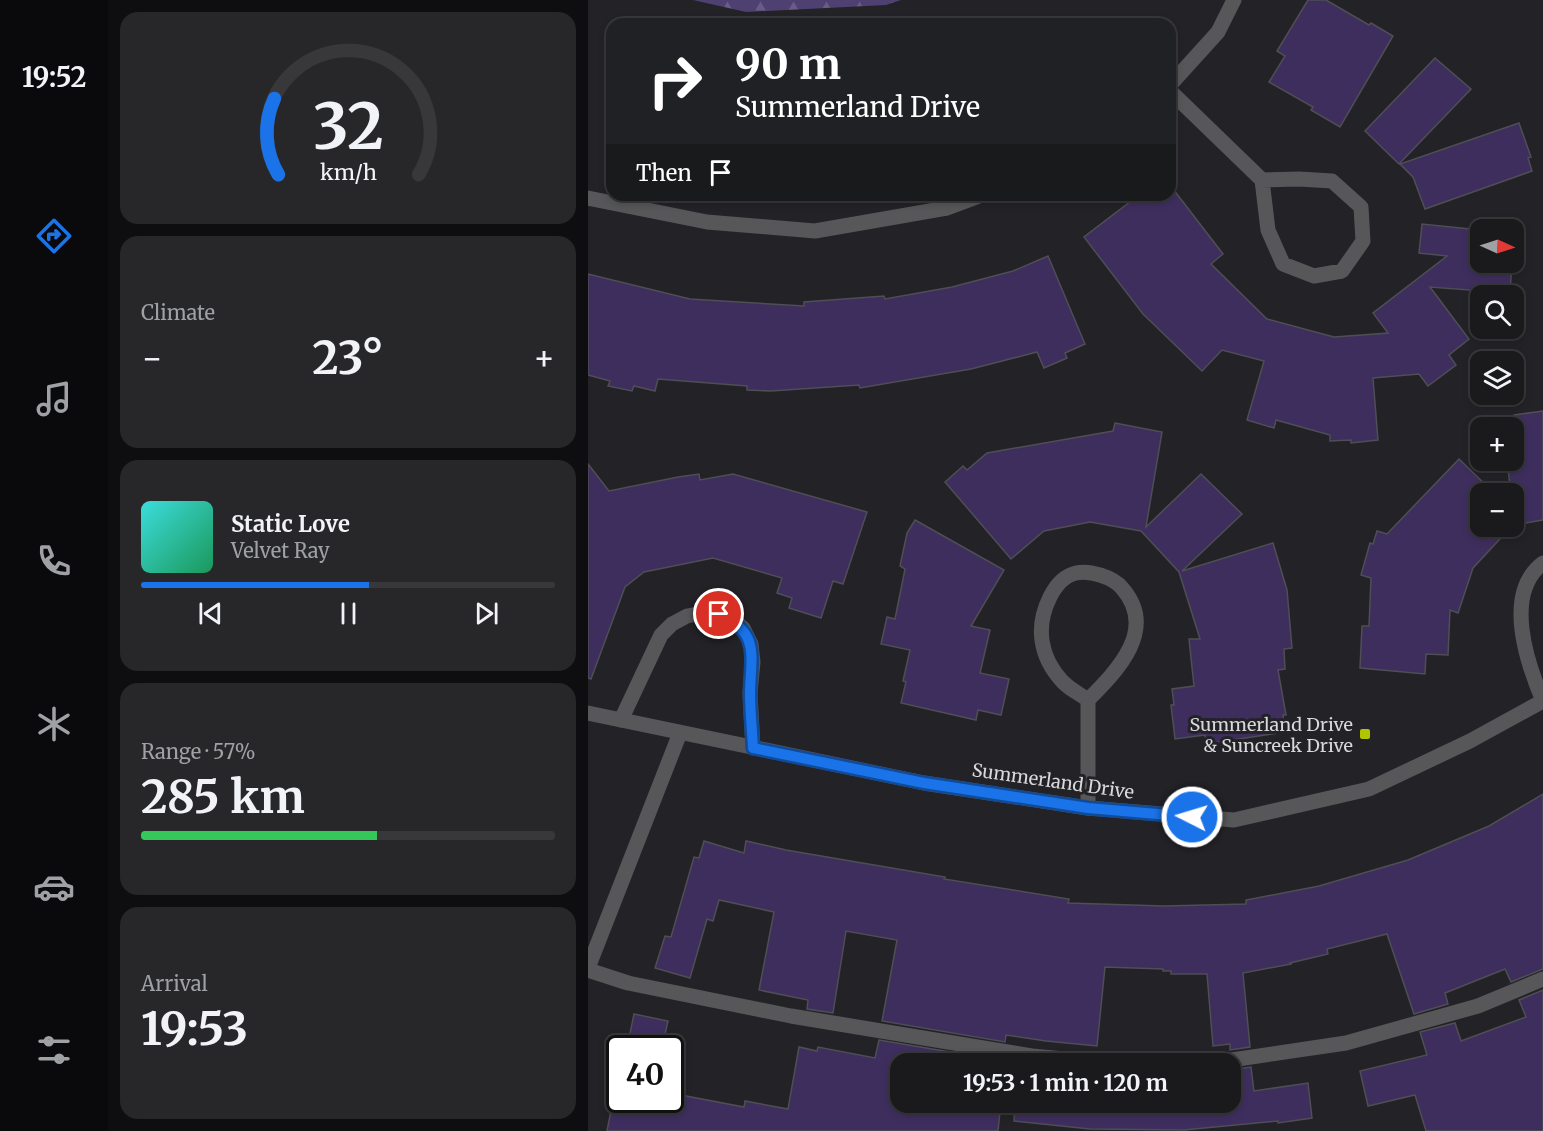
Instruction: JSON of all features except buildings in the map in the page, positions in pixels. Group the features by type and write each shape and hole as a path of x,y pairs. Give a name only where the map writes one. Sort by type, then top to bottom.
{"street":[{"path":"1176,78 1218,32 1234,0"},
{"path":"1176,97 1262,180 1268,230 1283,264 1314,276 1342,271 1363,241 1361,207 1332,181 1262,180"},
{"path":"588,198 707,222 815,231 947,208 966,201"},
{"path":"1543,563 1531,574 1524,588 1521,618 1532,671 1543,701"},
{"path":"1088,700 1063,682 1044,653 1040,633 1043,611 1056,585 1075,573 1099,575 1118,583 1132,599 1138,618 1135,636 1117,670 1088,700 1088,808"},
{"path":"621,720 661,635 672,624 687,616 703,613 719,614 733,620 743,628 751,644 753,662 750,693 753,748"},
{"name":"Summerland Drive","path":"588,713 924,783 1088,808 1234,820 1369,789 1470,741 1543,701"},
{"path":"680,733 588,969 628,983 791,1016 1014,1053"},
{"path":"1241,1059 1346,1043 1478,1006 1543,979"}],"green space":[{"path":"693,0 901,0 886,5 746,12"}],"place":[{"name":"Summerland Drive & Suncreek Drive","path":"1365,734"}],"route":[{"path":"719,614 733,620 743,628 751,644 753,662 750,693 753,748 924,783 1088,808 1192,817"}]}
